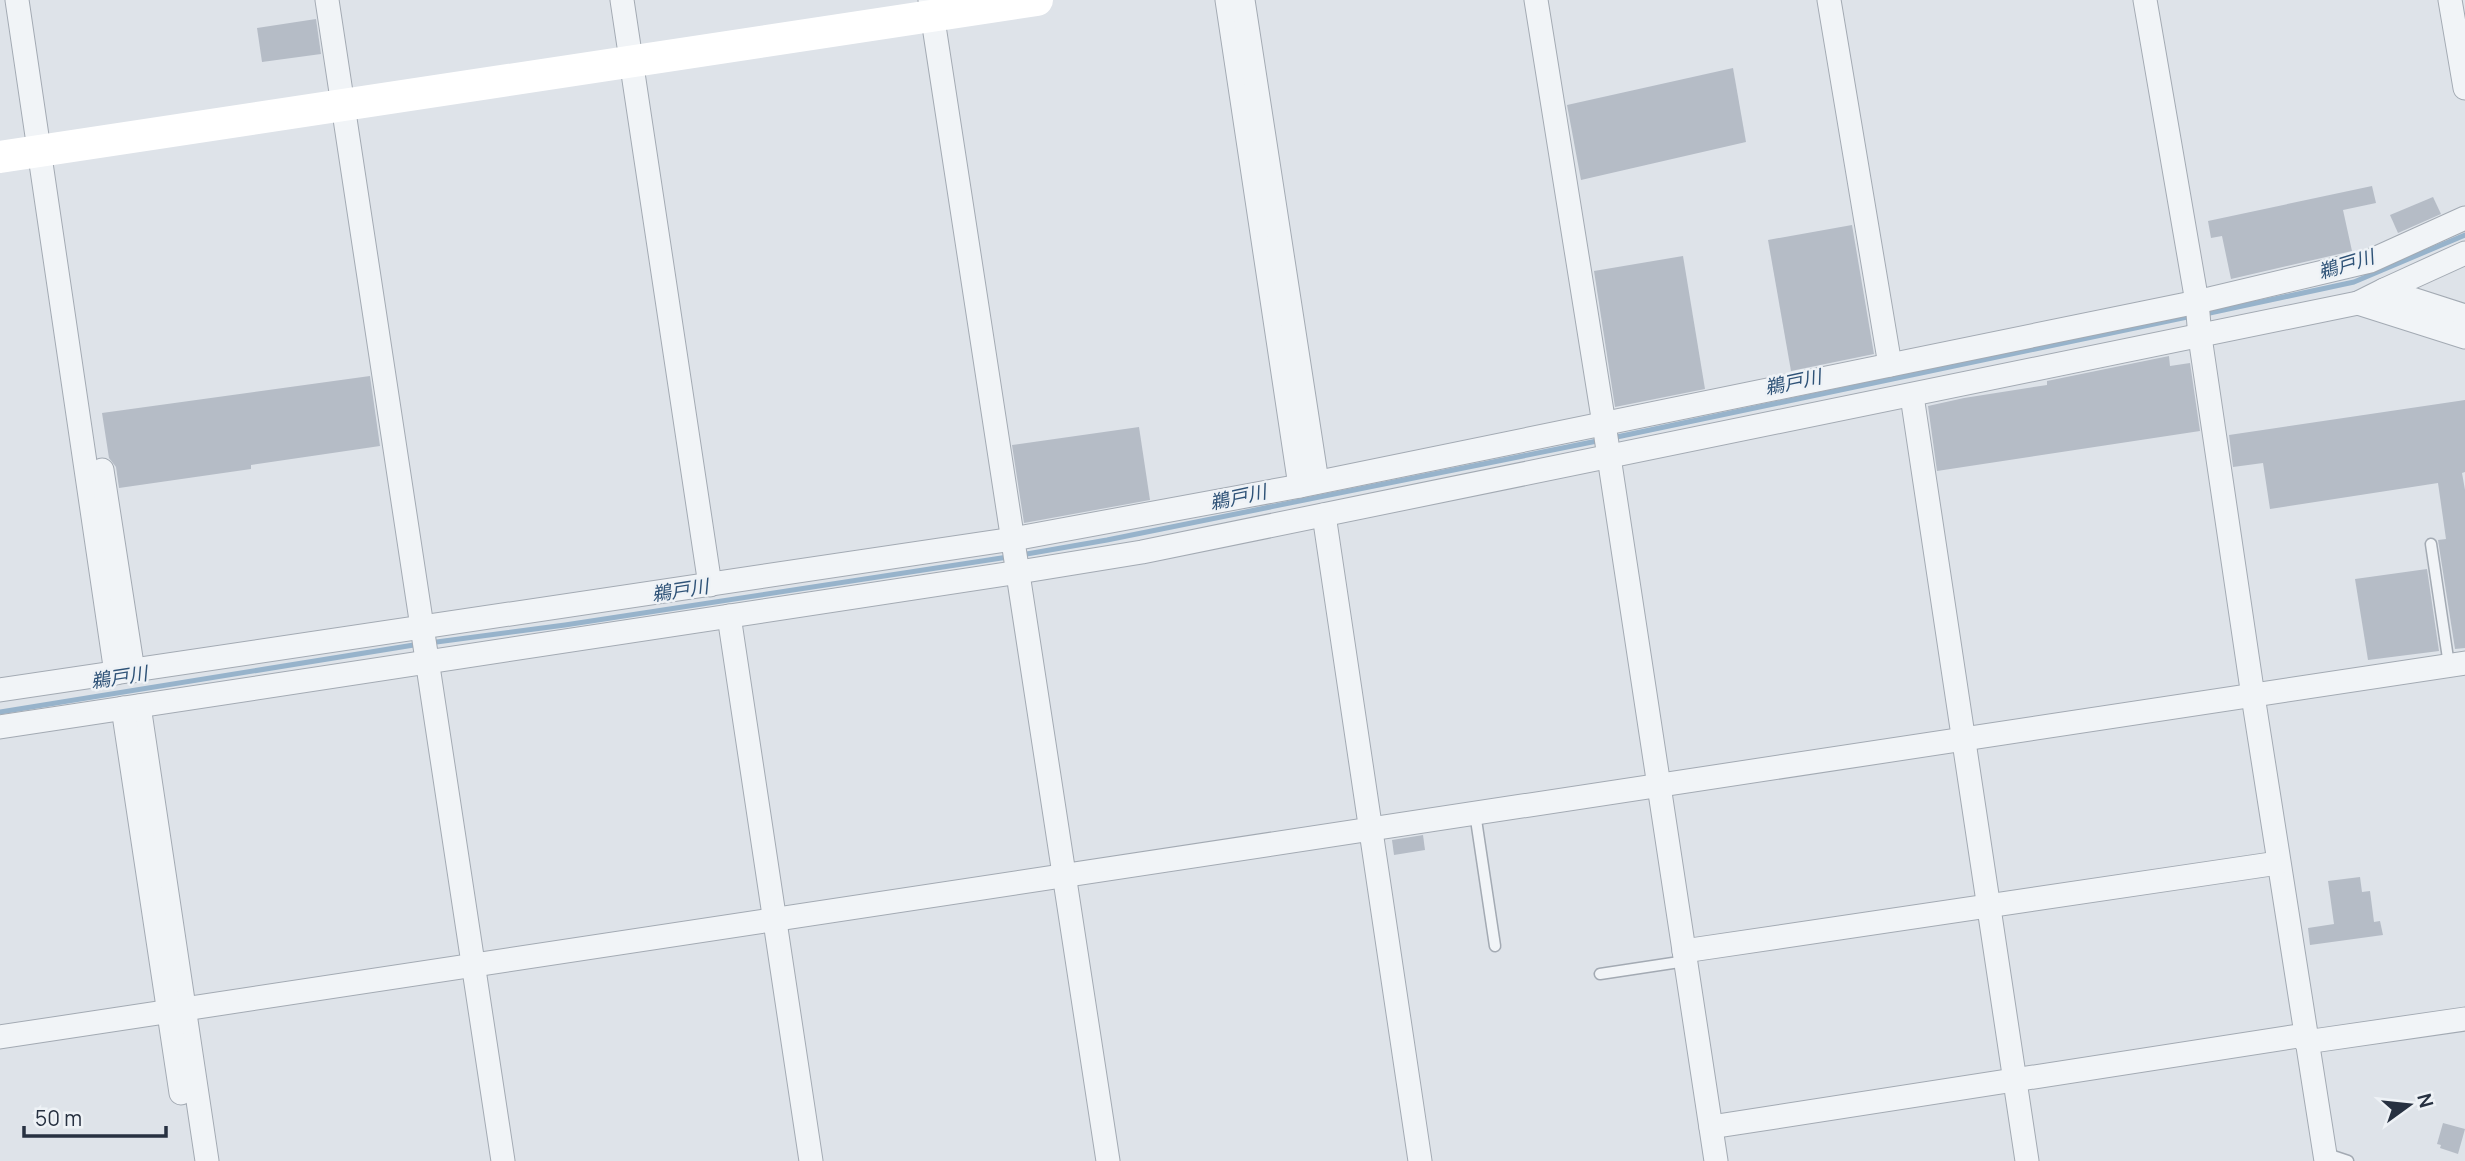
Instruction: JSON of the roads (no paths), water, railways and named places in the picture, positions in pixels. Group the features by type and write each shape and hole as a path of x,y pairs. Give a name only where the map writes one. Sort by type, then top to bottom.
{"street":[{"path":"17,0 47,150"},
{"path":"32,0 47,150 125,672"},
{"path":"327,0 503,1161"},
{"path":"622,0 638,60 717,584"},
{"path":"636,0 638,60"},
{"path":"0,157 638,60 931,8 1037,0"},
{"path":"1227,0 1309,484"},
{"path":"1243,0 1309,484"},
{"path":"1536,0 1660,785 1716,1161"},
{"path":"1829,0 1897,364"},
{"path":"1842,0 1897,364"},
{"path":"2145,0 2199,319 2278,863 2325,1157"},
{"path":"2450,0 2465,88"},
{"path":"931,8 1108,1161"},
{"path":"0,690 125,672 723,617 1016,555 1309,484 1906,397 2199,319 2371,261 2465,218"},
{"path":"0,727 131,707 717,584 1016,555 1142,552 1317,516 1897,364 2199,319 2358,303 2465,253"},
{"path":"2384,290 2465,316"},
{"path":"2358,303 2465,337"},
{"path":"1906,397 2008,1080 2014,1161"},
{"path":"1317,516 1364,830 1420,1161"},
{"path":"723,617 768,920 797,1161"},
{"path":"0,1037 2457,664"},
{"path":"131,707 176,1010 191,1161"},
{"path":"1364,830 1407,1161"},
{"path":"1685,956 1982,906 2278,863"},
{"path":"768,920 811,1161"},
{"path":"176,1010 207,1161"},
{"path":"1711,1127 2008,1080 2465,1019"},
{"path":"2008,1080 2027,1161"}],"lane":[{"path":"2431,544 2457,664"},
{"path":"1475,813 1495,946"},
{"path":"1600,974 1685,956"},
{"path":"2325,1157 2348,1161"}],"waterway":[{"name":"鵜戸川","path":"2205,314 2354,282 2465,235"},
{"name":"鵜戸川","path":"1612,438 2192,316"},
{"name":"鵜戸川","path":"1021,555 1602,440"},
{"name":"鵜戸川","path":"429,643 565,625 1008,557"},
{"name":"鵜戸川","path":"0,712 420,644"}]}
